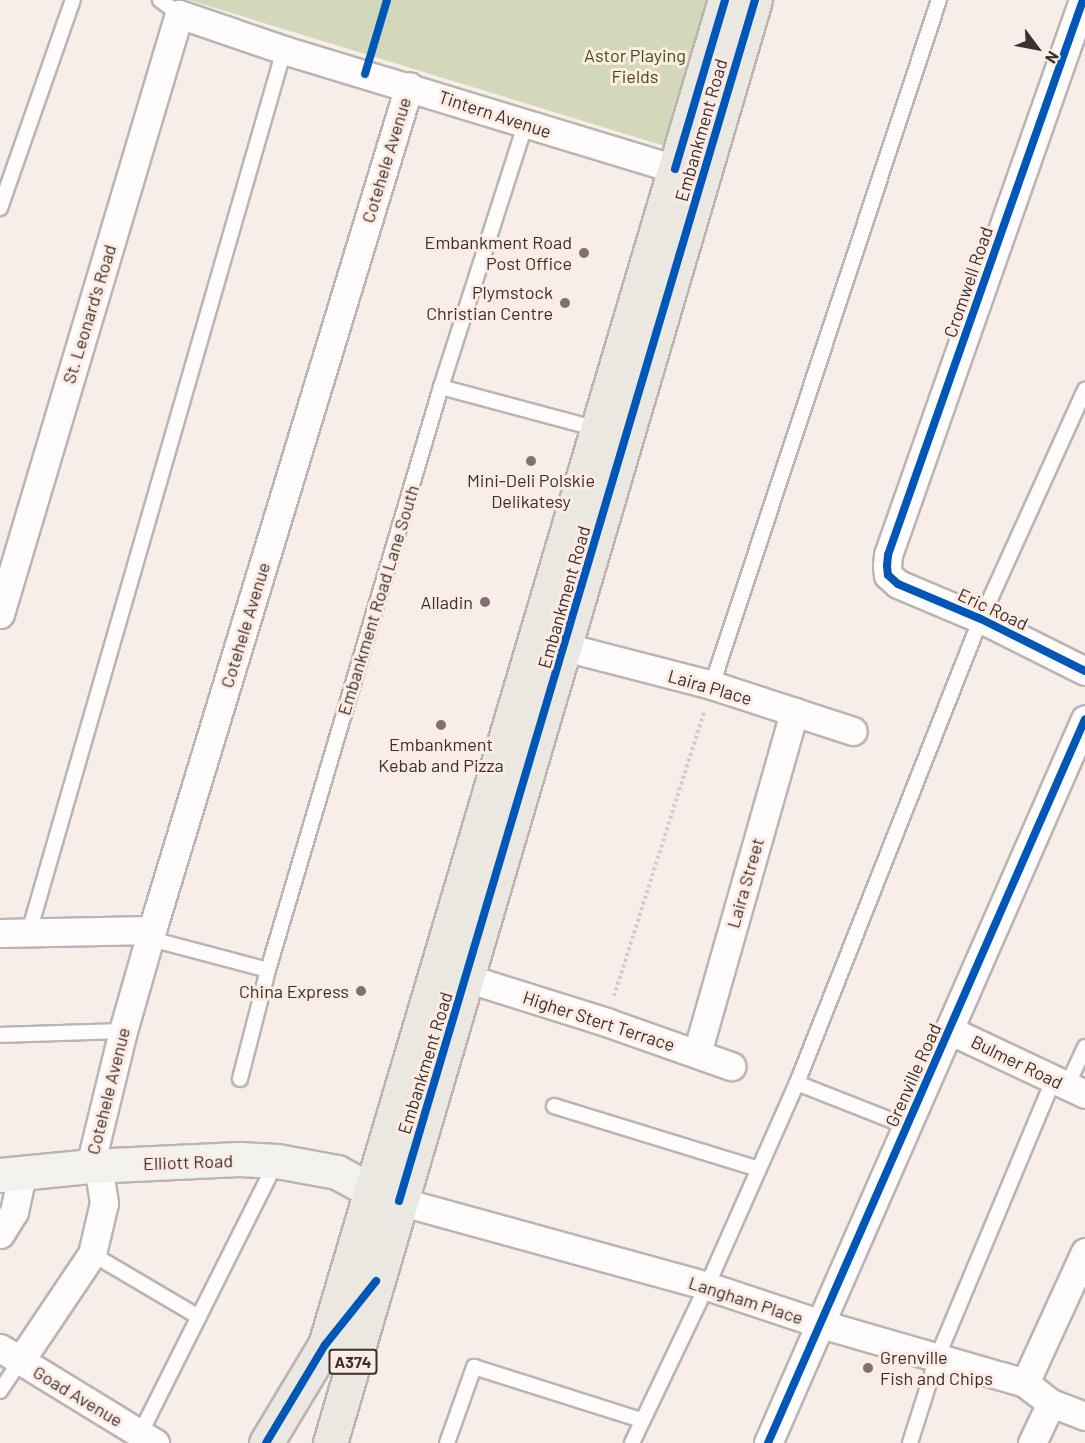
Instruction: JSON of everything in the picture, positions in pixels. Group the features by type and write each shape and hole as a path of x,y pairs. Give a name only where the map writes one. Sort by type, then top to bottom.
{"main road":[{"name":"Embankment Road","path":"330,1443 376,1281 385,1196 598,429 725,0"},
{"name":"Embankment Road","path":"325,1345 385,1196 466,978 755,0"},
{"name":"A374","path":"325,1345 376,1281"},
{"path":"266,1443 325,1345"}],"street":[{"name":"Cromwell Road","path":"888,574 888,555 1083,0"},
{"name":"Tintern Avenue","path":"169,7 284,50 409,86 525,125 675,169"},
{"name":"St. Leonard's Road","path":"0,614 169,7"},
{"name":"Cotehele Avenue","path":"94,1166 123,1031 409,86"},
{"name":"Eric Road","path":"888,574 898,584 981,619 1085,671"},
{"name":"Laira Place","path":"565,647 712,686 853,731"},
{"name":"Laira Street","path":"697,1053 794,712"},
{"name":"Grenville Road","path":"768,1443 1085,719"},
{"path":"0,933 152,934"},
{"name":"Higher Stert Terrace","path":"466,978 606,1022 731,1066"},
{"name":"Bulmer Road","path":"949,1030 1068,1087"},
{"name":"Elliott Road","path":"11,1175 94,1166 239,1159 278,1161 337,1172 385,1196"},
{"path":"10,1354 92,1254 104,1203 94,1166"},
{"path":"0,1234 14,1212 11,1175"},
{"name":"Langham Place","path":"385,1196 707,1286 821,1324 1025,1383 1051,1402 1085,1416"},
{"path":"1025,1383 1085,1252"},
{"name":"Goad Avenue","path":"10,1354 144,1440"},
{"path":"1032,1443 1051,1402"}],"lane":[{"path":"0,208 73,0"},
{"path":"712,686 939,0"},
{"path":"29,932 284,50"},
{"name":"Embankment Road Lane South","path":"240,1079 268,970 441,387 525,125"},
{"path":"441,387 598,429"},
{"path":"632,1443 707,1286 796,1083 981,619 1085,390"},
{"path":"152,934 268,970"},
{"path":"0,1035 123,1031"},
{"path":"910,1443 937,1358 1068,1087 1085,1047"},
{"path":"796,1083 906,1126"},
{"path":"554,1106 759,1169"},
{"path":"144,1440 199,1317 278,1161"},
{"path":"92,1254 199,1317"},
{"path":"0,1391 10,1354"},
{"path":"447,1443 474,1367 641,1420"}],"path":[{"path":"606,1022 712,686"}],"green space":[{"name":"Astor Playing Fields","path":"189,0 721,0 671,148"}],"cycle path":[{"path":"365,74 387,0"},
{"path":"675,169 725,0"},
{"path":"399,1201 755,0"},
{"path":"1083,0 888,555 887,566 888,575 898,584 981,619 1085,671"},
{"path":"768,1443 1085,719"},
{"path":"266,1443 325,1345 376,1281"}],"place":[{"name":"Embankment Road Post Office","path":"584,253"},
{"name":"Plymstock Christian Centre","path":"565,303"},
{"name":"Mini-Deli Polskie Delikatesy","path":"531,461"},
{"name":"Alladin","path":"485,602"},
{"name":"Embankment Kebab and Pizza","path":"441,725"},
{"name":"China Express","path":"361,991"},
{"name":"Grenville Fish and Chips","path":"868,1368"}]}
